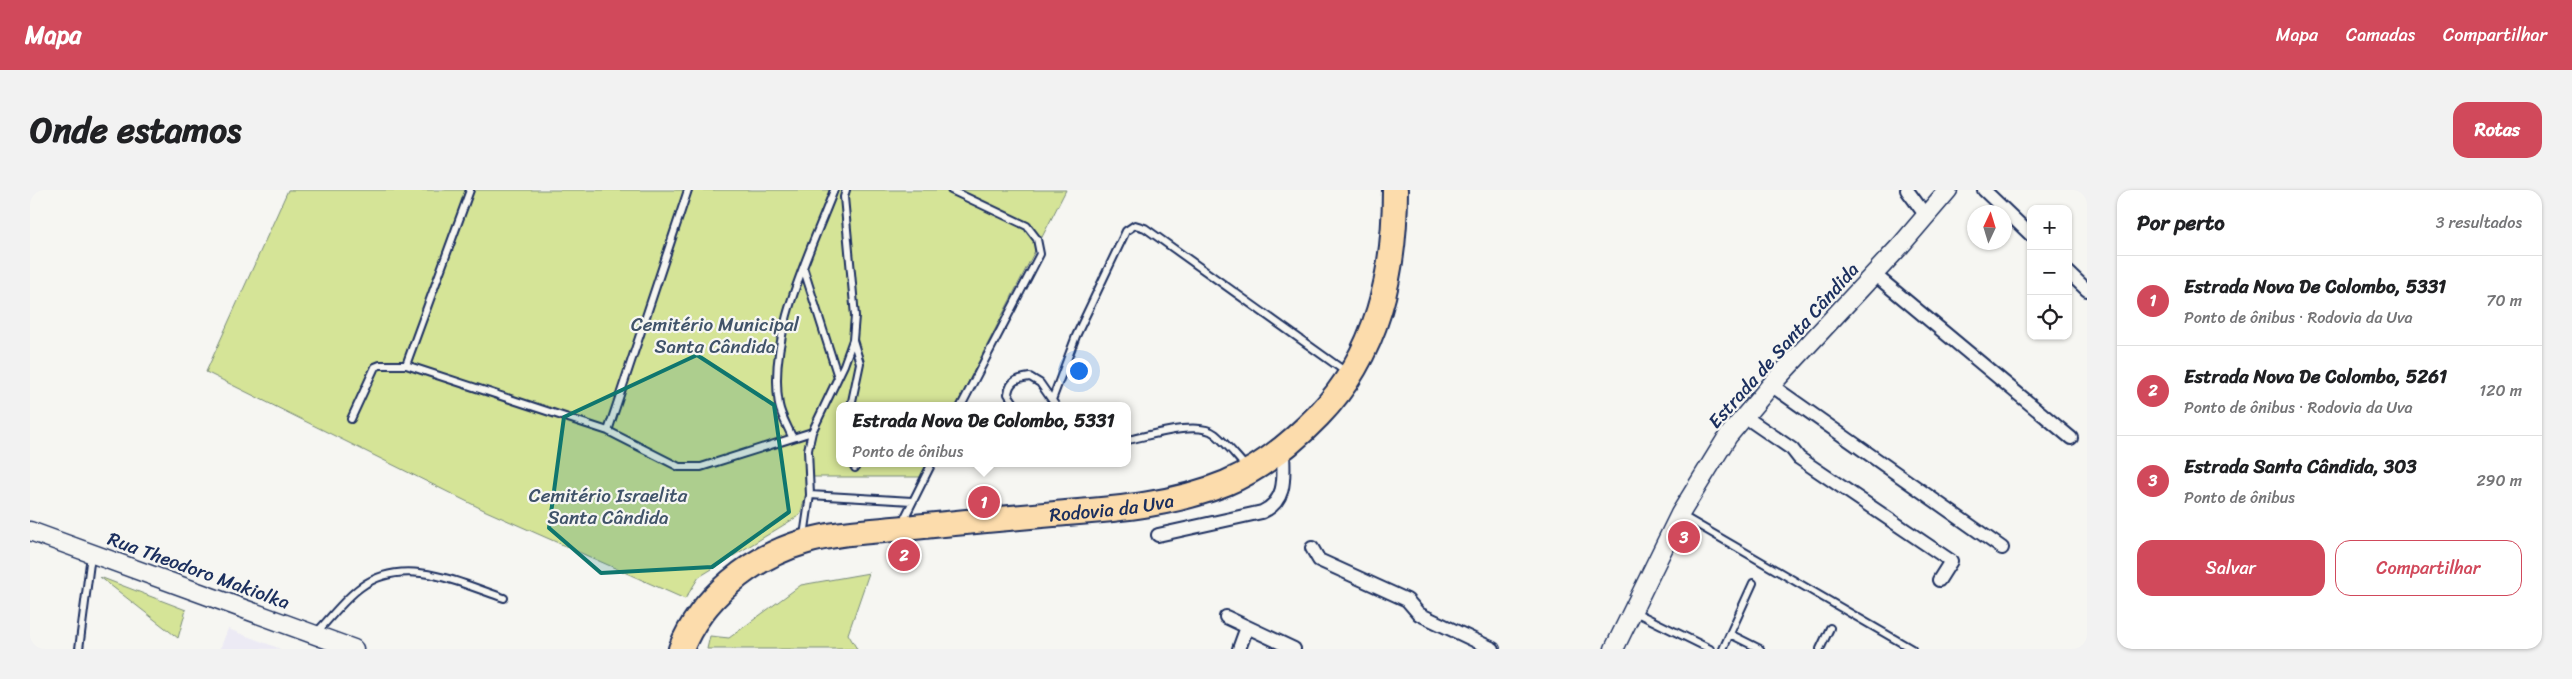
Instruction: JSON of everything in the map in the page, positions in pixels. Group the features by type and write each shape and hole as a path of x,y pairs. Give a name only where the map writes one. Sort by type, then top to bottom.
{"highway":[{"name":"Rodovia da Uva","path":"681,649 696,621 712,600 730,582 765,558 803,542 832,536 900,528 1095,511 1165,502 1226,483 1250,471 1283,448 1327,407 1351,375 1365,350 1384,295 1394,236 1395,190"}],"main road":[{"name":"Estrada de Santa Cândida","path":"1614,649 1680,514 1712,459 1744,416 1771,385 1874,274 1948,190"},
{"name":"Rua Theodoro Makiolka","path":"30,531 354,649"}],"street":[{"path":"1907,190 1926,216"},
{"path":"1984,190 2027,231"},
{"path":"1874,274 2071,438"},
{"path":"2072,276 2087,290"},
{"path":"1771,385 2002,548"},
{"path":"1744,416 1792,449 1799,458 1951,561 1939,580"},
{"path":"1158,535 1262,512 1272,508 1278,501 1281,492 1283,448"},
{"path":"1312,548 1319,560 1407,600 1419,614 1493,649"},
{"path":"1226,617 1294,649"},
{"path":"1239,649 1247,627"}],"lane":[{"path":"406,366 470,190"},
{"path":"608,431 688,190"},
{"path":"792,437 779,407 777,380 788,310 834,190"},
{"path":"803,542 810,495 808,450 812,432 853,340 855,316 845,194 839,190"},
{"path":"951,190 1027,226 1037,239 1040,254 963,402"},
{"path":"1054,402 1085,318 1126,231 1135,225 1145,228 1351,375"},
{"path":"804,270 838,377"},
{"path":"852,402 860,363 853,340"},
{"path":"351,419 370,373 375,367 380,365 406,366 608,431 678,467 701,467 812,432"},
{"path":"1013,402 1008,394 1009,386 1016,379 1030,377 1040,383 1053,402"},
{"path":"1131,439 1186,428 1203,428 1214,433 1250,471"},
{"path":"900,528 930,467"},
{"path":"810,495 912,501"},
{"path":"1680,514 1912,649"},
{"path":"79,649 92,554"},
{"path":"314,635 360,587 373,579 390,573 417,572 436,575 504,598"},
{"path":"1723,649 1753,583"},
{"path":"1632,610 1710,649"},
{"path":"1820,649 1830,628"},
{"path":"1730,634 1760,649"}],"highlighted area":[{"path":"697,355 774,405 789,512 712,567 601,573 549,528 564,417"}],"shaded area":[{"path":"228,629 281,649 220,649"}],"green space":[{"name":"Cemitério Municipal Santa Cândida","path":"288,190 1066,190 958,402 836,402 836,467 925,467 920,477 811,477 800,515 699,577 685,599 486,511 206,372"},
{"path":"869,573 848,634 857,649 707,649 710,636 729,638 801,585"},
{"path":"100,577 186,610 178,638"}],"place":[{"name":"Estrada Nova De Colombo, 5331","path":"984,502"},
{"name":"Estrada Santa Cândida, 303","path":"1684,537"},
{"name":"Estrada Nova De Colombo, 5261","path":"904,555"}],"park label":[{"name":"Cemitério Israelita Santa Cândida","path":"608,506"}]}
